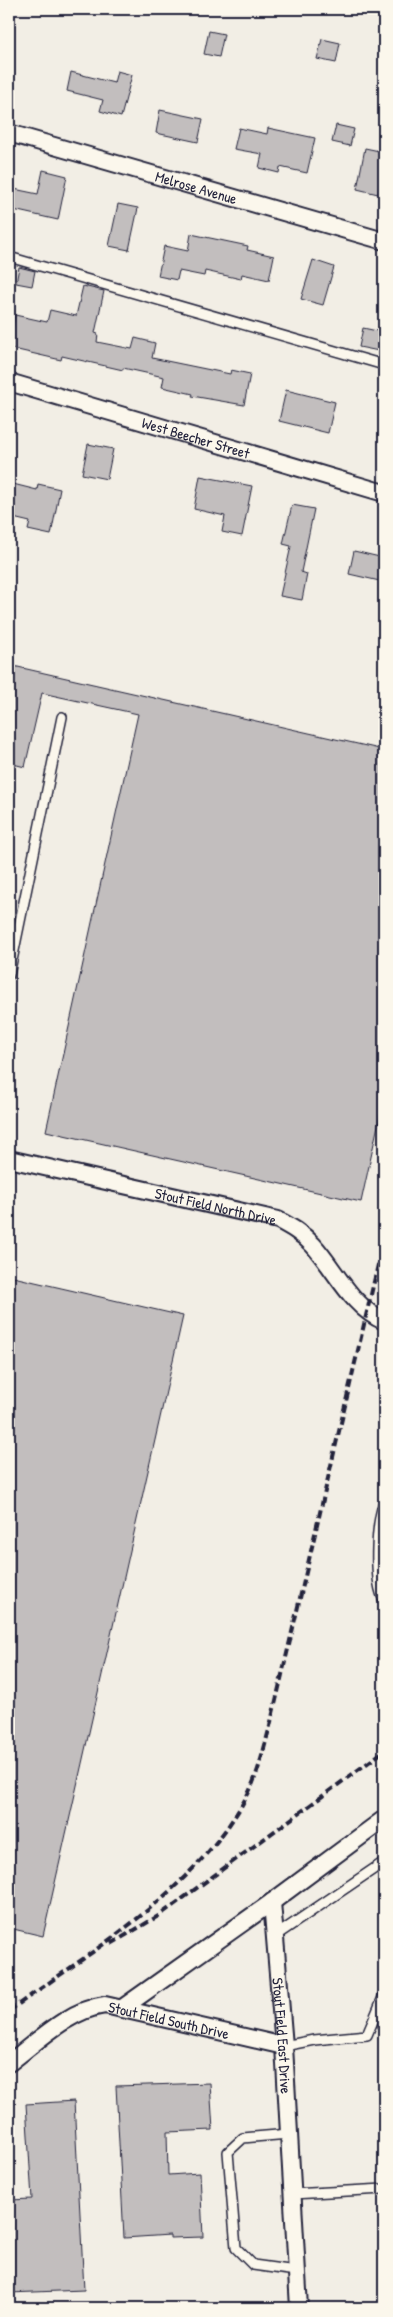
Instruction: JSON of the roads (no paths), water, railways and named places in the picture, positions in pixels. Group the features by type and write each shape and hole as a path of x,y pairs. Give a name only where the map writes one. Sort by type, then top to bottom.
{"street":[{"name":"Melrose Avenue","path":"9,133 384,241"},
{"name":"West Beecher Street","path":"9,382 384,493"},
{"name":"Stout Field North Drive","path":"9,1159 278,1220 299,1231 313,1245 354,1297 376,1318 384,1321"},
{"path":"121,2009 272,1902 384,1818"},
{"name":"Stout Field East Drive","path":"272,1902 284,2046 299,2308"},
{"name":"Stout Field South Drive","path":"9,2063 67,2020 83,2011 105,2006 284,2046"}],"lane":[{"path":"9,257 384,365"},
{"path":"9,975 62,717"},
{"path":"384,1502 381,1510 377,1552 380,1593 384,1600"},
{"path":"275,1936 384,1862"},
{"path":"284,2046 314,2040 368,2035 384,1995"},
{"path":"289,2134 243,2138 228,2152 236,2248 253,2265 296,2272"},
{"path":"292,2194 384,2189"}],"railway":[{"path":"9,2011 109,1940 174,1888 228,1827 253,1784 270,1726 384,1239"},
{"path":"111,1944 160,1915 384,1751"}]}
